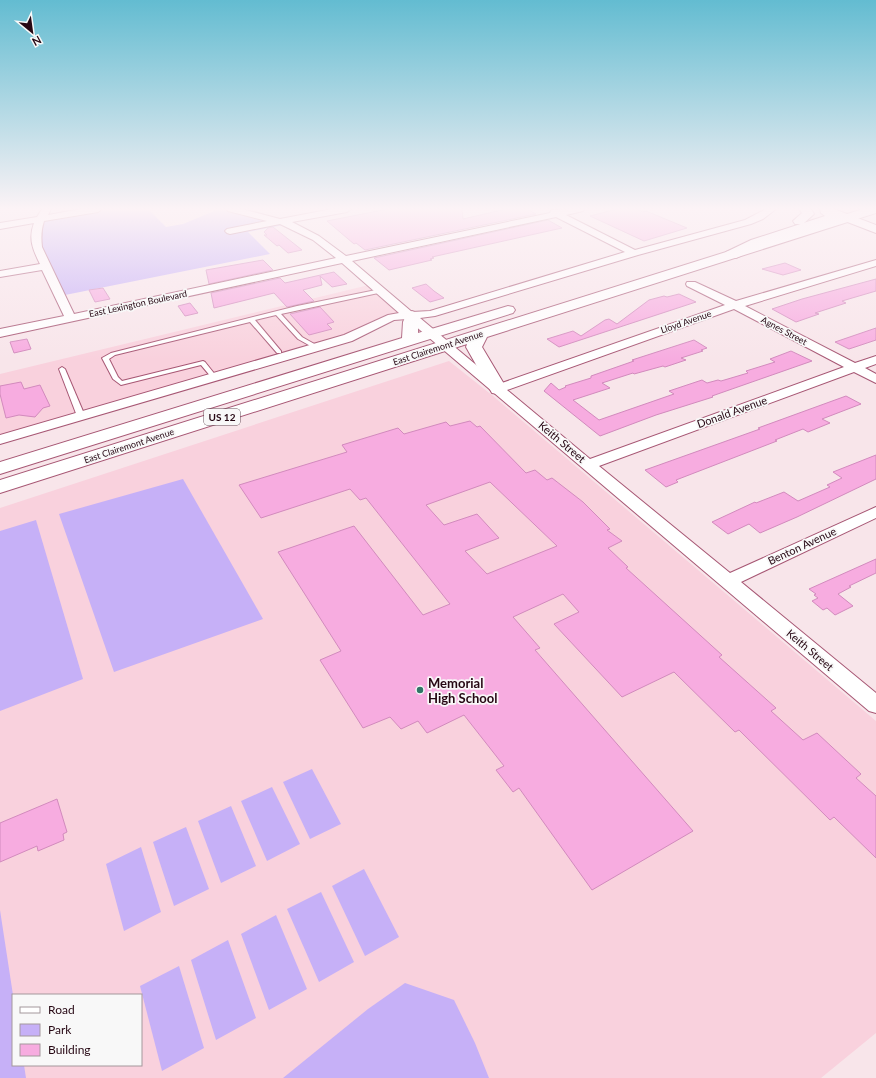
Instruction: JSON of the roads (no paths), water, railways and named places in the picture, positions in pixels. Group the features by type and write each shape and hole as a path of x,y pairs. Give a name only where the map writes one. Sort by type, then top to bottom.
{"main road":[{"path":"666,262 675,259"},
{"path":"445,346 446,341 450,338 538,307 661,269 678,259"},
{"name":"East Clairemont Avenue","path":"0,487 719,259"},
{"name":"East Clairemont Avenue","path":"0,468 60,448 522,306"},
{"path":"410,340 412,332 409,321 412,316"},
{"path":"287,396 320,381 427,345 430,339 430,334"},
{"path":"482,334 474,342 474,347 498,389"},
{"path":"0,476 60,448"}],"street":[{"path":"43,259 71,319"},
{"name":"East Lexington Boulevard","path":"0,334 348,259"},
{"path":"0,440 316,348 354,336 388,319 431,314 613,259"},
{"name":"Keith Street","path":"345,260 412,316 430,334 498,389 876,705"},
{"name":"Lloyd Avenue","path":"498,389 735,305 876,263"},
{"path":"0,274 46,266"},
{"name":"Agnes Street","path":"691,284 735,305 876,379"},
{"name":"Donald Avenue","path":"588,464 876,360"},
{"name":"Benton Avenue","path":"728,581 876,512"}],"lane":[{"path":"214,377 203,363 121,383 114,378 105,358 113,354 277,313 381,291"},
{"path":"277,313 300,338 311,343 316,348"},
{"path":"251,320 279,352"},
{"path":"62,369 81,416"}],"place":[{"name":"Memorial High School","path":"420,690"}]}
